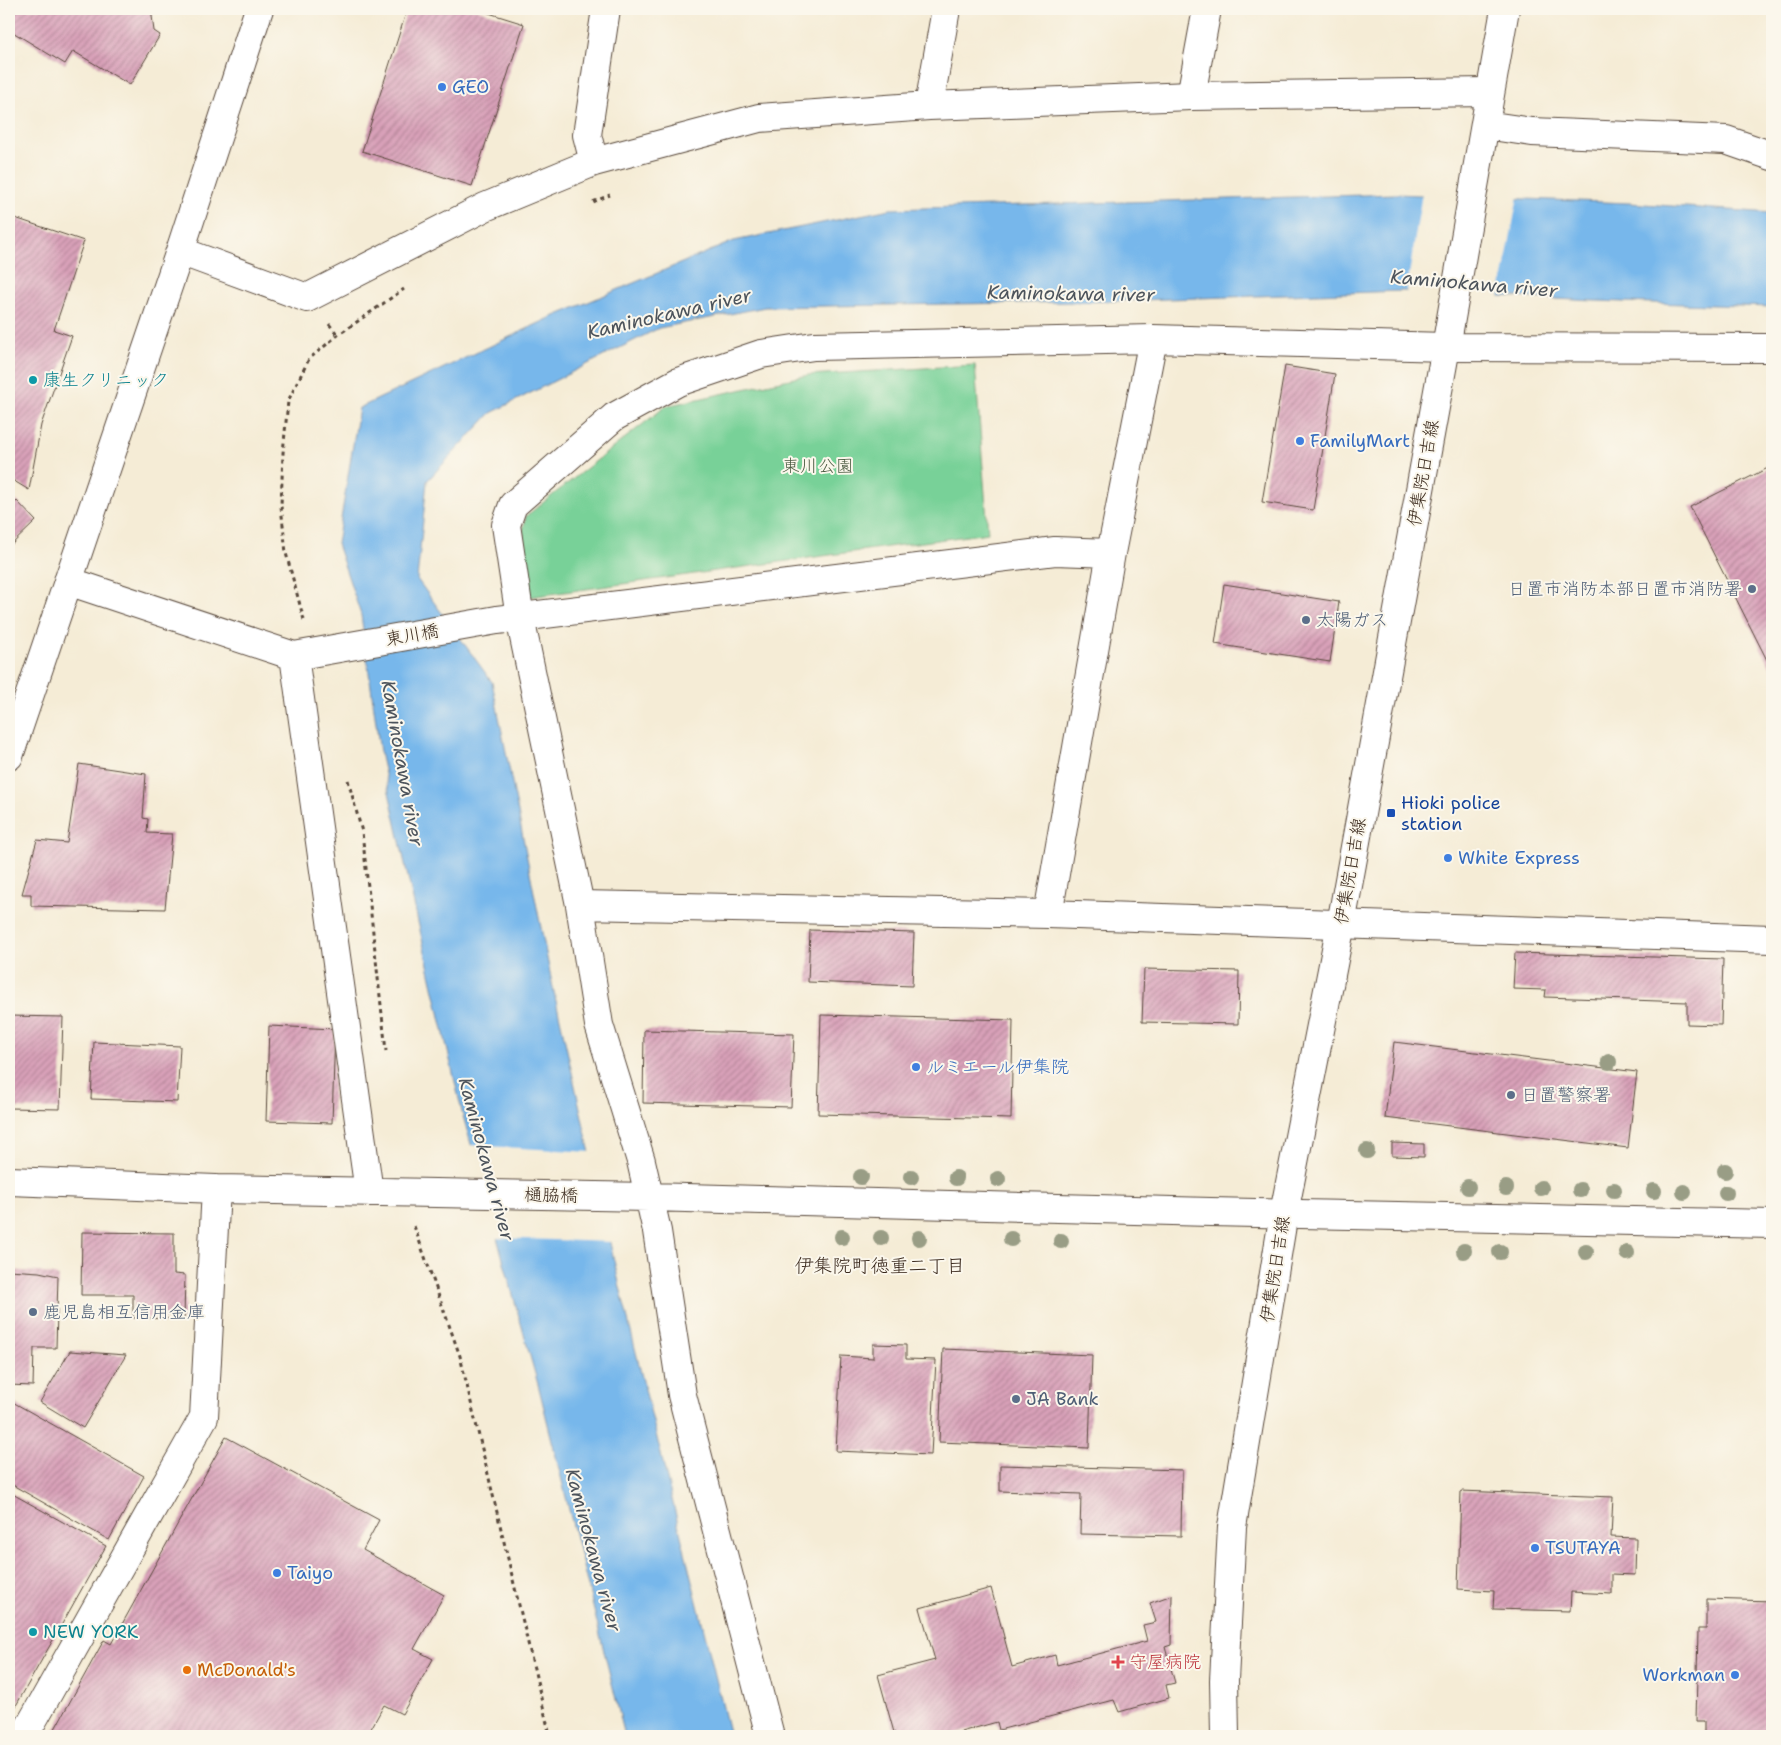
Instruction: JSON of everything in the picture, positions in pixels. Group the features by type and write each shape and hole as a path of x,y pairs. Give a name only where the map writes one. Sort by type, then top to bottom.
{"street":[{"path":"10,745 180,251 258,9"},
{"path":"594,162 587,135 606,9"},
{"path":"928,106 946,9"},
{"path":"1191,96 1207,9"},
{"name":"伊集院日吉線","path":"1225,1736 1224,1680 1232,1527 1284,1213 1341,924 1446,347 1505,9"},
{"path":"180,251 308,298 485,207 594,162 760,118 928,106 1191,96 1490,92"},
{"path":"1483,136 1532,132 1726,140 1772,156"},
{"path":"1048,914 1111,553 1153,339"},
{"path":"770,1736 682,1395 657,1232 641,1161 599,1025 580,905 508,619 506,525 513,505 614,417 678,382 761,354 814,346 1153,339 1446,347 1772,348"},
{"name":"東川橋","path":"311,653 508,619 1055,552 1111,553"},
{"path":"68,581 311,653 369,1192"},
{"path":"580,905 1048,914 1772,939"},
{"name":"樋脇橋","path":"9,1180 216,1189 649,1197 1772,1224"},
{"path":"24,1736 204,1416 216,1189"}],"path":[{"path":"585,205 612,195"},
{"path":"311,653 286,553 281,506 283,453 288,401 309,359 338,335 407,287"},
{"path":"411,1193 460,1356 550,1736"}],"green space":[{"name":"東川公園","path":"975,365 988,533 529,597 523,531 526,516 666,406 808,375"}],"water":[{"name":"Kaminokawa river","path":"1396,194 1629,203 1772,213 1772,307 1594,301 1403,291 1081,302 765,307 659,328 491,413 427,481 417,579 492,682 552,983 619,1283 730,1736 625,1736 539,1388 462,1112 380,752 361,615 337,544 359,408 550,318 734,241 890,209"}],"pier":[{"path":"1422,193 1518,196 1499,298 1406,294"},
{"path":"469,1145 592,1152 612,1242 495,1238"}],"building":[{"path":"9,9 151,9 154,31 160,35 130,85 73,51 65,64 11,31 9,34"},
{"path":"400,9 476,9 524,24 472,186 362,151 405,16"},
{"name":"康⽣クリニック","path":"9,216 84,241 54,330 72,336 41,425 29,490 9,478"},
{"path":"1285,366 1335,374 1313,510 1262,502"},
{"name":"日置市消防本部日置市消防署","path":"1772,466 1772,670 1690,507"},
{"path":"17,501 36,521 9,547 9,509"},
{"path":"1224,584 1339,602 1330,662 1215,644"},
{"path":"79,764 146,774 143,818 148,819 147,833 172,834 165,909 31,906 31,894 22,894 37,840 67,843"},
{"path":"810,930 914,933 912,986 808,982"},
{"path":"1515,953 1723,959 1721,1025 1687,1024 1687,1002 1545,997 1546,990 1513,989"},
{"path":"1144,969 1239,971 1238,1024 1142,1022"},
{"name":"ルミエール伊集院","path":"821,1015 1013,1020 1011,1119 818,1114"},
{"path":"9,1016 63,1017 60,1109 9,1108"},
{"path":"269,1026 335,1029 332,1123 266,1121"},
{"path":"644,1030 794,1034 791,1107 643,1103"},
{"path":"94,1042 180,1046 177,1102 91,1099"},
{"name":"日置警察署","path":"1394,1042 1637,1072 1628,1148 1385,1118"},
{"path":"1392,1143 1424,1144 1424,1157 1392,1156"},
{"path":"82,1232 174,1233 174,1274 185,1275 184,1319 133,1318 133,1295 81,1295"},
{"name":"鹿児島相互信用金庫","path":"9,1270 39,1272 58,1276 56,1348 34,1348 33,1386 9,1385"},
{"path":"873,1344 906,1345 906,1359 936,1360 931,1455 836,1451 841,1356 873,1358"},
{"name":"JA Bank","path":"943,1349 1092,1355 1089,1448 939,1442"},
{"path":"70,1351 126,1355 83,1428 40,1402"},
{"path":"9,1400 144,1476 109,1540 9,1483"},
{"name":"Taiyo","path":"226,1437 379,1520 363,1550 444,1595 414,1649 433,1659 402,1714 384,1705 367,1736 51,1736 104,1640 111,1644"},
{"path":"1000,1465 1182,1470 1181,1536 1080,1534 1081,1494 1000,1491"},
{"path":"1461,1491 1613,1497 1611,1537 1636,1538 1635,1575 1612,1574 1612,1594 1571,1592 1570,1611 1493,1609 1494,1591 1458,1589"},
{"name":"NEW YORK","path":"9,1492 106,1546 9,1718"},
{"name":"守屋病院","path":"991,1588 1012,1667 1055,1655 1057,1665 1147,1641 1143,1625 1156,1622 1150,1603 1172,1595 1171,1645 1165,1647 1175,1683 1166,1685 1169,1698 1119,1712 1114,1700 999,1730 997,1722 946,1736 895,1736 878,1675 935,1660 920,1608"},
{"name":"Workman","path":"1706,1599 1772,1601 1772,1736 1704,1736 1704,1721 1696,1721 1698,1629 1706,1629"}],"place":[{"name":"GEO","path":"442,87"},
{"name":"康⽣クリニック","path":"33,380"},
{"name":"FamilyMart","path":"1300,441"},
{"name":"日置市消防本部日置市消防署","path":"1752,589"},
{"name":"太陽ガス","path":"1306,620"},
{"name":"Hioki police station","path":"1391,813"},
{"name":"White Express","path":"1448,858"},
{"name":"ルミエール伊集院","path":"916,1067"},
{"name":"日置警察署","path":"1511,1095"},
{"name":"鹿児島相互信用金庫","path":"33,1312"},
{"name":"JA Bank","path":"1016,1399"},
{"name":"TSUTAYA","path":"1535,1548"},
{"name":"Taiyo","path":"277,1573"},
{"name":"NEW YORK","path":"33,1632"},
{"name":"守屋病院","path":"1118,1662"},
{"name":"McDonald's","path":"187,1670"},
{"name":"Workman","path":"1735,1675"}],"district":[{"name":"伊集院町徳重二丁目","path":"880,1265"}]}
